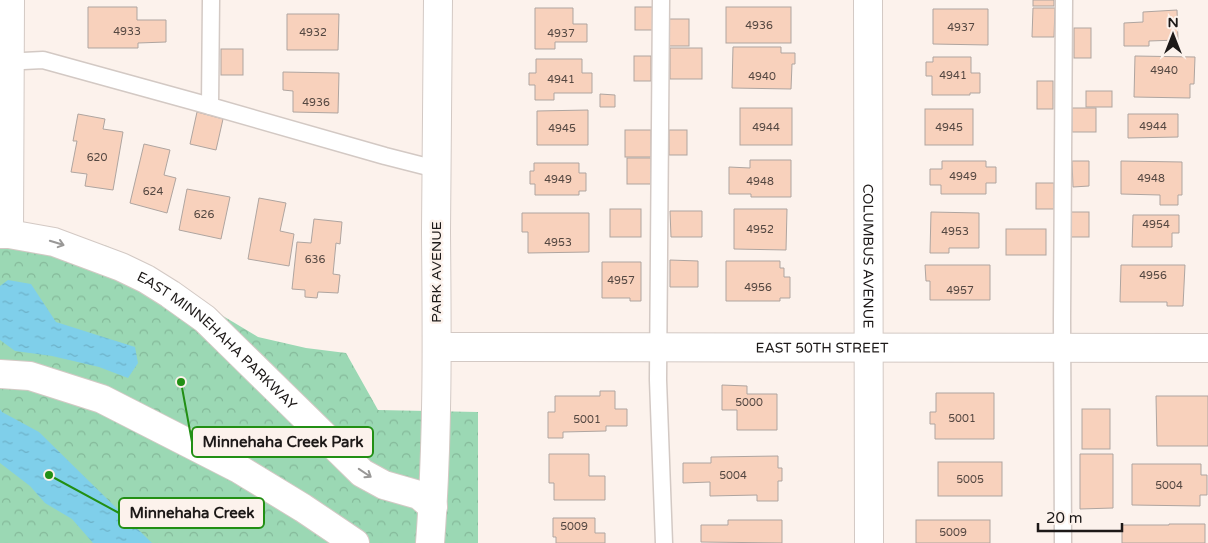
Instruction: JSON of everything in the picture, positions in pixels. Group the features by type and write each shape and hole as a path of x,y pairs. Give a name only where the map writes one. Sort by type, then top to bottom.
{"street":[{"path":"5,234 5,62 10,0"},
{"name":"PARK AVENUE","path":"430,543 433,508 437,347 436,169 438,0"},
{"name":"COLUMBUS AVENUE","path":"868,0 869,543"},
{"name":"EAST MINNEHAHA PARKWAY","path":"5,234 54,242 121,267 146,279 170,294 205,320 362,473 384,485 419,495 433,508"},
{"name":"EAST 50TH STREET","path":"437,347 1208,348"},
{"path":"0,374 30,376 102,399 239,469 303,508 355,543"}],"lane":[{"path":"210,106 211,0"},
{"path":"661,0 658,390 664,543"},
{"path":"1063,543 1064,0"},
{"path":"5,62 43,60 436,169"}],"green space":[{"path":"0,226 54,231 107,246 163,274 208,307 258,337 306,348 346,353 378,410 478,412 478,543 0,543"}],"water":[{"path":"8,280 31,284 56,322 135,347 138,363 128,378 99,367 52,356 15,351 0,340 0,286"},
{"path":"0,409 2,412 39,432 152,543 93,543 72,519 45,503 30,486 0,463"}],"building":[{"path":"1033,0 1054,0 1054,6 1033,6"},
{"path":"88,7 137,7 137,20 166,20 166,42 138,43 138,48 88,48"},
{"path":"635,7 653,7 653,30 635,30"},
{"path":"726,7 791,7 791,43 726,43"},
{"path":"535,8 573,8 573,24 587,24 587,42 555,42 555,49 535,49"},
{"path":"1033,8 1055,8 1054,37 1032,37"},
{"path":"933,9 988,9 988,45 933,44"},
{"path":"1177,10 1178,40 1149,41 1149,46 1124,46 1124,23 1143,22 1143,12"},
{"path":"287,14 339,14 338,50 287,50"},
{"path":"669,19 689,19 689,46 669,46"},
{"path":"1074,28 1091,28 1091,58 1074,58"},
{"path":"733,47 781,47 781,53 795,53 795,64 792,64 791,89 732,88"},
{"path":"670,48 702,48 702,79 670,79"},
{"path":"221,49 243,49 243,75 221,75"},
{"path":"634,56 651,56 651,81 634,81"},
{"path":"1135,56 1195,57 1194,84 1190,84 1190,98 1134,97"},
{"path":"933,57 971,57 971,73 980,73 980,93 970,93 970,95 932,95 932,76 926,76 926,62 933,62"},
{"path":"536,59 582,59 582,73 592,73 592,93 554,93 554,100 535,100 535,85 529,85 529,73 536,73"},
{"path":"283,72 339,73 338,113 293,112 293,91 283,90"},
{"path":"1037,81 1053,81 1053,109 1037,109"},
{"path":"1086,91 1112,91 1112,107 1086,107"},
{"path":"600,94 615,95 615,107 600,107"},
{"path":"740,108 792,108 792,145 740,145"},
{"path":"1072,108 1096,108 1096,132 1072,132"},
{"path":"925,109 973,109 973,145 925,145"},
{"path":"588,110 588,145 537,145 537,111"},
{"path":"197,112 223,119 216,150 190,144"},
{"path":"78,114 105,119 103,129 123,132 113,190 85,186 87,174 71,172 77,141 73,141"},
{"path":"1128,114 1178,114 1178,137 1128,138"},
{"path":"625,130 651,130 651,157 625,157"},
{"path":"669,130 687,130 687,155 669,155"},
{"path":"144,144 170,150 164,175 176,178 167,213 130,203"},
{"path":"627,158 651,158 651,184 627,184"},
{"path":"750,160 791,160 791,197 751,197 751,194 729,194 729,167 750,168"},
{"path":"942,161 986,161 986,167 996,167 996,183 986,183 986,194 941,194 941,185 930,185 930,169 942,169"},
{"path":"1072,161 1089,161 1089,186 1073,187"},
{"path":"1121,161 1182,162 1182,195 1178,195 1178,205 1160,205 1160,195 1121,194"},
{"path":"534,163 579,163 579,173 586,173 586,191 579,191 579,195 535,195 535,184 530,184 530,171 534,171"},
{"path":"1036,183 1054,183 1054,209 1036,209"},
{"path":"187,189 230,197 221,239 179,230"},
{"path":"259,198 286,203 280,231 294,234 289,266 248,259"},
{"path":"610,209 641,209 641,237 610,237"},
{"path":"734,209 787,209 786,250 734,249"},
{"path":"670,211 702,211 702,237 671,237"},
{"path":"931,212 979,213 979,248 949,248 949,253 930,253"},
{"path":"1071,212 1089,212 1089,237 1071,237"},
{"path":"522,213 589,213 589,252 528,253 528,232 522,232"},
{"path":"1133,215 1179,215 1179,233 1172,233 1172,247 1132,247"},
{"path":"314,219 342,222 340,244 336,243 333,274 340,275 338,293 318,292 317,298 305,297 305,290 292,289 297,242 311,243"},
{"path":"1006,229 1046,229 1046,255 1006,255"},
{"path":"670,260 698,261 698,287 670,287"},
{"path":"726,261 780,261 780,268 784,268 784,277 790,277 790,298 780,298 780,301 726,301"},
{"path":"602,262 641,262 641,301 630,301 630,298 602,298"},
{"path":"925,265 990,265 990,300 930,300 930,281 926,281"},
{"path":"1121,265 1185,265 1183,306 1167,306 1167,302 1120,302"},
{"path":"722,385 747,386 747,394 777,394 777,430 737,430 737,410 722,410"},
{"path":"600,391 615,391 615,409 627,409 627,426 606,426 606,431 563,432 563,438 548,438 548,412 555,412 555,396 600,396"},
{"path":"936,393 994,393 994,439 935,439 935,424 930,424 930,412 936,412"},
{"path":"1156,396 1208,396 1208,446 1157,446"},
{"path":"1082,409 1110,409 1110,449 1082,449"},
{"path":"549,454 589,454 589,476 605,476 605,500 554,500 554,483 549,483"},
{"path":"1080,454 1113,454 1113,508 1080,509"},
{"path":"778,456 778,468 782,468 782,481 778,481 778,501 757,501 757,495 710,496 710,482 683,483 683,463 711,463 711,457"},
{"path":"938,462 1002,462 1002,496 938,496"},
{"path":"1132,464 1201,464 1201,475 1207,475 1207,495 1200,495 1200,506 1132,505"},
{"path":"553,518 595,518 595,533 605,533 605,543 556,543 556,537 553,537"},
{"path":"728,520 782,520 782,543 701,542 701,525 728,525"},
{"path":"916,520 990,520 990,543 916,543"},
{"path":"1205,524 1205,543 1122,543 1122,525"}],"place":[{"name":"Minnehaha Creek Park","path":"181,382"},
{"name":"Minnehaha Creek","path":"49,475"}]}
